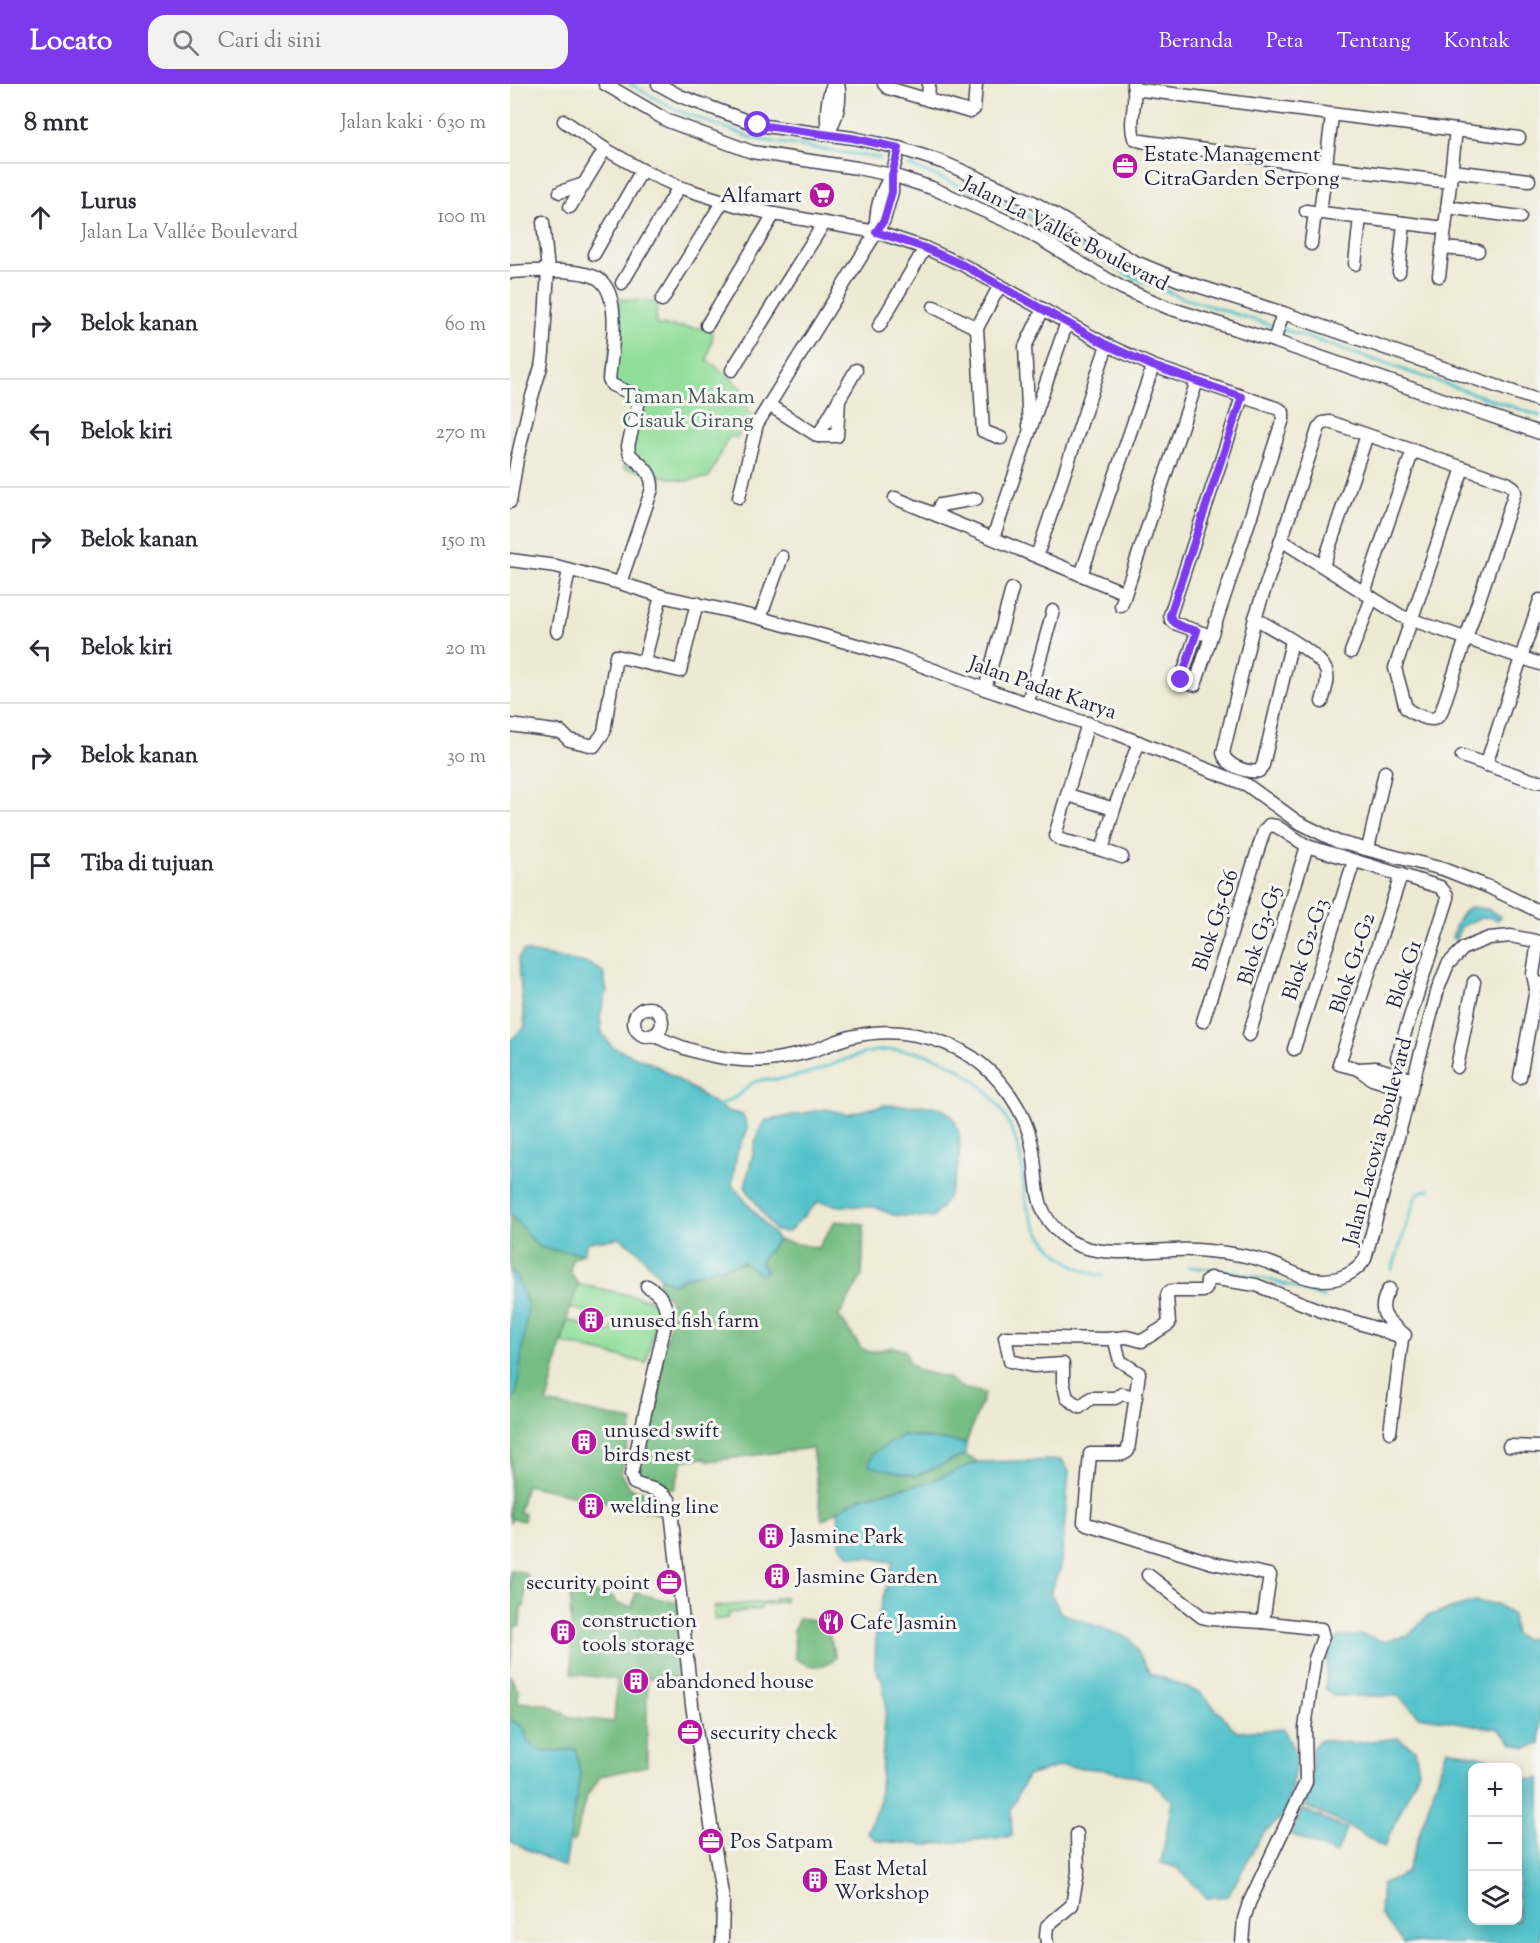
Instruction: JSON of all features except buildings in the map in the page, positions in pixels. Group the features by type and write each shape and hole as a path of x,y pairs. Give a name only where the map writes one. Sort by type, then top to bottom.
{"street":[{"name":"Jalan La Vallée Boulevard","path":"605,84 635,104 668,121 714,140 752,152 892,175 932,188 1020,227 1122,288 1169,308 1274,341 1540,432"},
{"name":"Jalan La Vallée Boulevard","path":"658,84 680,96 758,125 828,134 899,148 942,162 1033,202 1133,261 1179,280 1284,313 1540,401"},
{"path":"828,134 826,117 829,93 836,84"},
{"path":"884,84 888,88 970,112 974,109 976,84"},
{"path":"928,100 929,84"},
{"path":"1519,138 1332,116 1133,87 1132,131 1134,138 1141,141 1326,167 1529,180"},
{"path":"1311,244 1314,212 1326,167 1332,116"},
{"path":"564,121 605,149 642,170 680,187 774,214 876,232 925,248 963,265 1107,345 1153,366 1283,412 1283,419 1195,685 1181,680 1197,631"},
{"path":"1439,276 1456,130"},
{"path":"739,497 757,424 876,232 875,215 882,190 892,175 899,148"},
{"path":"570,207 605,149"},
{"path":"594,254 642,170"},
{"path":"560,192 584,184"},
{"path":"622,283 680,187"},
{"path":"662,300 723,201"},
{"path":"1447,207 1520,217"},
{"path":"1314,212 1445,228"},
{"path":"707,325 774,214"},
{"path":"1355,264 1360,218"},
{"path":"510,501 519,449 530,403 542,367 548,270 543,222"},
{"path":"732,370 824,223"},
{"path":"1399,272 1404,223"},
{"path":"879,326 925,248"},
{"path":"1442,248 1478,251"},
{"path":"510,272 548,270 592,276 604,285 610,298 614,333 609,380 612,385 637,396 639,401 628,446 630,455 650,474 652,489 620,583"},
{"path":"1000,285 977,328 983,431 1001,438"},
{"path":"934,307 977,328"},
{"path":"1029,433 1025,347 1043,309"},
{"path":"1274,341 1284,313"},
{"path":"993,538 1067,322"},
{"path":"1037,556 1107,345"},
{"path":"1081,574 1153,366"},
{"path":"769,405 818,436 856,370"},
{"path":"1121,606 1197,381"},
{"path":"1210,635 1174,623 1170,615 1242,397"},
{"path":"1292,641 1263,765 1259,771 1251,772 1227,762 1223,753 1255,618 1319,427 1323,423 1329,422 1507,483 1513,487 1515,492 1441,712 1437,718 1432,719 1406,708 1395,668 1463,468"},
{"path":"1323,566 1367,435"},
{"path":"1351,652 1413,450"},
{"path":"895,498 1125,593"},
{"path":"937,515 940,505 976,499"},
{"path":"1281,540 1401,616 1540,664"},
{"path":"760,618 782,557"},
{"name":"Jalan Padat Karya","path":"510,560 529,561 569,570 661,596 760,618 896,656 1139,742 1247,785 1310,828 1338,842 1443,869 1489,886 1540,912"},
{"path":"556,631 569,570"},
{"path":"985,689 1012,589"},
{"path":"644,662 661,596"},
{"path":"1486,765 1540,600"},
{"path":"510,725 561,732 568,740 594,746 604,732 616,656 680,671 697,603"},
{"path":"1028,702 1053,611"},
{"path":"1255,618 1315,656 1326,671 1327,682 1322,702"},
{"path":"1088,723 1056,836 1061,840 1122,857"},
{"path":"1102,850 1114,809 1139,742"},
{"path":"1462,756 1534,781 1540,781"},
{"path":"1368,849 1385,772"},
{"path":"1068,795 1114,809"},
{"name":"Blok G5-G6","path":"1203,1021 1264,831 1269,825 1276,826 1307,846"},
{"path":"1307,846 1401,875"},
{"name":"Blok G3-G5","path":"1249,1035 1307,846"},
{"name":"Blok G2-G3","path":"1294,1049 1354,861"},
{"name":"Blok G1","path":"1397,1058 1447,901 1447,895 1440,887 1401,875"},
{"name":"Blok G1-G2","path":"1401,875 1339,1064 1358,1069 1376,1068 1413,1085"},
{"name":"Jalan Lacovia Boulevard","path":"654,1035 667,1042 709,1055 741,1060 774,1059 808,1053 853,1036 882,1031 915,1034 943,1043 971,1056 994,1075 1025,1120 1032,1145 1038,1200 1048,1220 1063,1237 1080,1246 1106,1251 1193,1250 1236,1254 1266,1261 1305,1278 1324,1280 1342,1278 1359,1269 1365,1259 1438,988 1448,964 1464,948 1489,938 1511,936 1539,942"},
{"path":"1520,1077 1538,986 1533,974 1539,942"},
{"path":"1457,1067 1474,982"},
{"path":"1136,1396 1122,1394 1115,1398 1091,1398 1080,1407 1067,1398 1063,1382 1063,1364 1033,1366 1010,1361 1005,1337 1127,1337 1142,1341 1170,1322 1168,1293 1203,1291 1210,1278 1256,1285 1402,1339"},
{"path":"647,1286 658,1292 665,1302 667,1317 631,1475 634,1483 659,1490 666,1494 670,1501 692,1705 723,1900 722,1943"},
{"path":"1389,1289 1383,1299 1383,1313 1389,1323 1405,1335 1402,1339 1390,1432"},
{"path":"1114,1338 1120,1361 1139,1373 1128,1451 1123,1455 1089,1454 1084,1522 1214,1563 1270,1575 1263,1622"},
{"path":"1509,1446 1540,1447"},
{"path":"1148,1575 1202,1617 1321,1629 1323,1637 1316,1659 1305,1728 1306,1782 1249,1903 1244,1919 1242,1943"},
{"path":"1047,1943 1047,1926 1072,1905 1078,1872 1077,1834"}],"green space":[{"name":"Taman Makam Cisauk Girang","path":"620,299 657,302 656,325 710,329 713,335 707,360 731,378 750,398 747,411 753,414 737,438 729,436 709,477 685,481 624,468 641,397 606,379"},
{"path":"510,1216 538,1246 583,1253 572,1259 570,1272 578,1284 570,1307 547,1403 633,1421 621,1474 630,1488 659,1496 667,1501 669,1516 526,1485 519,1512 525,1514 524,1521 511,1519 510,1523 510,1405 517,1391 516,1276 510,1271"},
{"path":"835,1221 864,1224 862,1276 839,1316 861,1348 869,1352 894,1347 906,1351 909,1362 917,1370 948,1378 962,1388 985,1393 966,1443 902,1435 915,1476 965,1455 978,1462 929,1482 862,1497 822,1520 812,1448 709,1461 704,1458 683,1460 674,1489 637,1481 634,1476 672,1314 669,1299 658,1285 660,1277 674,1284 703,1272 760,1261 778,1240 818,1248"},
{"path":"578,1284 651,1300 658,1307 646,1363 562,1343 567,1320 610,1333 615,1321 570,1307"},
{"path":"510,1570 526,1573 527,1576 524,1607 521,1607 520,1626 515,1626 510,1667"},
{"path":"570,1589 613,1597 617,1604 632,1607 636,1593 678,1603 686,1677 647,1678 647,1766 601,1776 586,1797 574,1842 569,1841 580,1774 575,1749 544,1752 528,1743 524,1727 510,1720 510,1675 519,1691 518,1702 546,1704 570,1717 614,1722 617,1679 572,1674"},
{"path":"785,1597 785,1601 761,1605 761,1609 729,1613 728,1618 715,1620 714,1607 774,1601 775,1598"},
{"path":"799,1618 821,1621 829,1634 836,1658 820,1666 811,1666 795,1658 794,1630"}],"water":[{"path":"1470,907 1487,909 1500,916 1498,920 1488,917 1474,920 1461,927 1456,939 1452,938 1460,917"},
{"path":"523,951 590,964 603,972 607,992 600,1015 602,1033 612,1047 655,1065 727,1111 743,1115 748,1129 737,1152 732,1185 778,1240 760,1261 766,1271 760,1275 743,1262 684,1277 674,1284 660,1277 638,1251 620,1238 588,1242 583,1253 547,1249 538,1246 512,1216 510,1213 510,1041 525,1027 518,959"},
{"path":"885,1105 937,1107 948,1113 955,1122 960,1146 957,1172 948,1197 933,1218 893,1215 875,1207 841,1206 818,1202 788,1232 775,1231 745,1187 756,1140 764,1121 826,1109 847,1114"},
{"path":"510,1271 516,1276 528,1306 517,1391 510,1405"},
{"path":"902,1435 966,1443 965,1455 915,1476 869,1466 872,1454"},
{"path":"1062,1460 1069,1472 1061,1567 1050,1592 1061,1613 1130,1638 1150,1673 1201,1693 1237,1732 1284,1729 1297,1757 1286,1814 1263,1833 1228,1896 1207,1898 1178,1868 1161,1863 1172,1801 1149,1780 1106,1770 1061,1766 1027,1776 1011,1809 1012,1836 927,1845 878,1841 867,1833 879,1803 886,1705 882,1681 875,1667 876,1624 893,1562 850,1555 840,1545 838,1510 862,1497 929,1482 977,1462"},
{"path":"1475,1602 1497,1604 1512,1615 1515,1635 1524,1639 1540,1636 1540,1744 1526,1748 1512,1743 1499,1729 1419,1716 1398,1696 1333,1696 1325,1688 1329,1645 1339,1637 1364,1635 1383,1641 1408,1636 1427,1616"},
{"path":"510,1720 524,1727 528,1743 544,1752 576,1749 580,1774 565,1868 510,1841"},
{"path":"1398,1738 1415,1749 1419,1771 1384,1847 1348,1826 1305,1806 1312,1784 1312,1748 1321,1740 1352,1743"},
{"path":"1447,1749 1487,1758 1491,1763 1468,1763 1468,1925 1522,1925 1522,1777 1531,1780 1540,1778 1540,1943 1403,1943 1380,1914 1382,1884 1407,1872"},
{"path":"1302,1809 1347,1829 1336,1854 1291,1834"}],"waterway":[{"path":"630,84 674,109 755,139 880,158"},
{"path":"908,165 993,199 1026,215 1126,274 1180,297 1274,326"},
{"path":"1280,328 1540,416"},
{"path":"719,1106 739,1095 754,1082 802,1075 868,1052 900,1050 945,1061 965,1072 982,1087 997,1104 1009,1124 1020,1153 1029,1211 1042,1237 1063,1258 1075,1266 1103,1276"},
{"path":"1392,1270 1416,1196 1422,1191 1430,1190"},
{"path":"1188,1267 1258,1277 1324,1298"}],"place":[{"name":"Estate Management CitraGarden Serpong","path":"1125,166"},
{"name":"Alfamart","path":"822,195"},
{"name":"unused fish farm","path":"591,1320"},
{"name":"unused swift birds nest","path":"584,1442"},
{"name":"welding line","path":"591,1506"},
{"name":"Jasmine Park","path":"771,1536"},
{"name":"Jasmine Garden","path":"777,1576"},
{"name":"security point","path":"669,1582"},
{"name":"Cafe Jasmin","path":"831,1622"},
{"name":"construction tools storage","path":"563,1632"},
{"name":"abandoned house","path":"636,1681"},
{"name":"security check","path":"690,1732"},
{"name":"Pos Satpam","path":"711,1841"},
{"name":"East Metal Workshop","path":"815,1880"}],"route":[{"path":"758,125 852,138 899,148 892,175 892,192 884,220 876,232 925,248 963,265 1107,345 1153,366 1242,397 1170,615 1174,623 1197,631 1181,680"}]}
